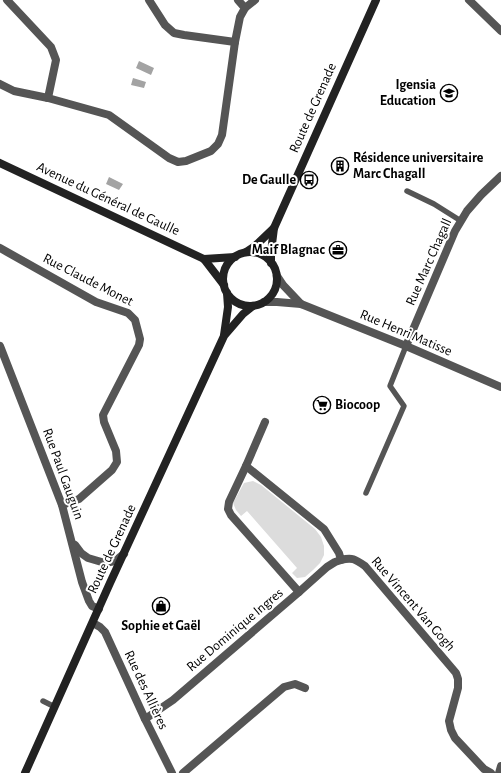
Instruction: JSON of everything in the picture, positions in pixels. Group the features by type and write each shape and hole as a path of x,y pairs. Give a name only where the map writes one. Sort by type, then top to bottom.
{"main road":[{"name":"Route de Grenade","path":"274,228 376,0"},
{"name":"Avenue du Général de Gaulle","path":"0,163 204,259 235,257"},
{"path":"224,336 228,307 223,277 225,269 229,262 255,246 274,228"},
{"path":"271,263 274,228"},
{"path":"225,289 231,298 245,306 259,305 273,294 277,282 274,267 260,254 252,252 245,253"},
{"name":"Avenue du Général de Gaulle","path":"204,259 225,289"},
{"path":"224,336 243,314 253,306"},
{"name":"Route de Grenade","path":"25,773 224,336"}],"street":[{"path":"7,0 51,47 56,60 48,98"},
{"path":"149,0 165,25 174,32 184,36 235,42"},
{"path":"238,0 245,8"},
{"path":"0,84 14,91 48,98 109,115 169,158 178,162 186,161 211,151 218,144 222,135 240,17 245,8 255,0"},
{"path":"469,0 501,32"},
{"name":"Rue Marc Chagall","path":"406,346 455,231 467,211 501,176"},
{"name":"Rue Claude Monet","path":"0,248 96,302 128,314 134,320 140,339 139,345 103,415 104,422 116,451 117,462 112,470 79,499 62,505"},
{"name":"Rue Henri Matisse","path":"277,276 283,285 301,304"},
{"name":"Rue Henri Matisse","path":"264,302 301,304 406,346 501,387"},
{"name":"Rue Paul Gauguin","path":"0,346 62,505 82,582 89,601 92,606 99,609"},
{"path":"265,422 246,466 228,502 228,509 231,515 299,592"},
{"path":"246,466 324,529 339,553 341,560"},
{"path":"72,543 88,558 105,564 115,561 124,553"},
{"name":"Rue Vincent Van Gogh","path":"341,560 350,558 365,566 456,673 458,688 449,721 451,730 455,738 484,769 491,773"},
{"name":"Rue Dominique Ingres","path":"145,719 173,700 327,567 341,560"},
{"name":"Rue des Allières","path":"93,623 105,632 145,719 172,773"},
{"path":"183,773 284,687 295,684 305,688"},
{"path":"499,773 501,766"}],"lane":[{"path":"406,191 434,204 461,221"},
{"path":"366,493 404,406 390,386 406,346"},
{"path":"42,701 55,707"}],"shaded area":[{"path":"139,61 154,68 151,75 136,68"},
{"path":"133,78 146,82 144,88 131,85"},
{"path":"109,177 123,184 119,190 106,184"},
{"path":"253,481 261,485 315,529 321,537 324,546 324,555 320,563 305,577 297,578 292,573 297,568 247,511 241,516 236,510 233,503 244,483"}],"place":[{"name":"Igensia Education","path":"449,93"},
{"name":"Résidence universitaire Marc Chagall","path":"340,166"},
{"name":"De Gaulle","path":"309,180"},
{"name":"Maif Blagnac","path":"338,250"},
{"name":"Biocoop","path":"322,405"},
{"name":"Sophie et Gaël","path":"161,606"}]}
